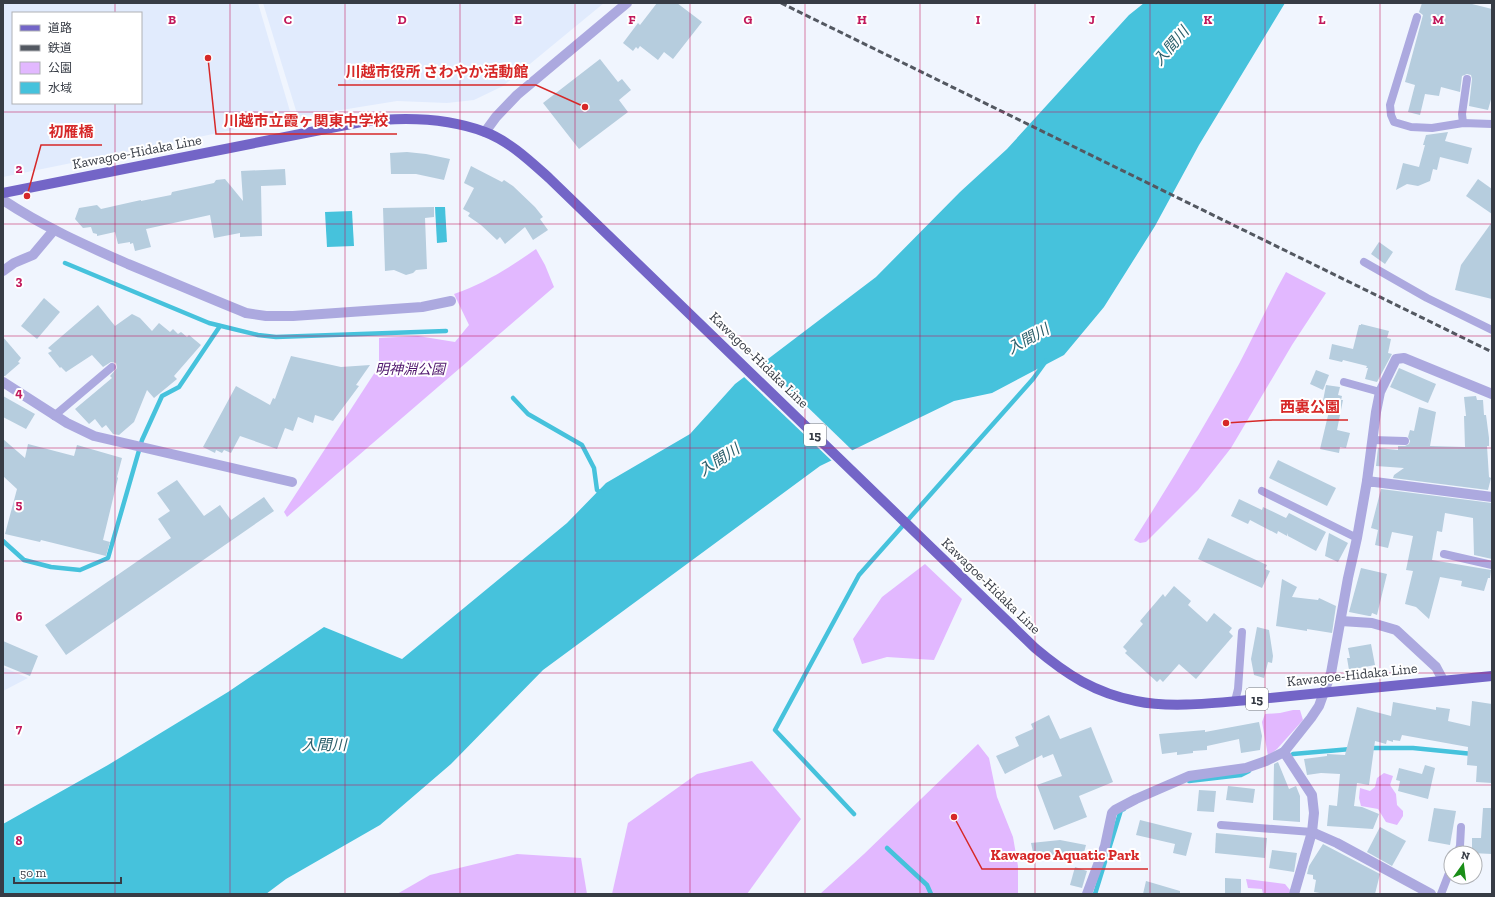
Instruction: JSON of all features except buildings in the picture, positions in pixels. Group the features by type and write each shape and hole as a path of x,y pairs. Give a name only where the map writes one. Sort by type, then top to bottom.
{"main road":[{"name":"Kawagoe-Hidaka Line","path":"3,194 361,122 392,118 415,119 459,125 485,132 498,139 532,163 596,221 1036,648 1074,678 1094,687 1136,701 1158,704 1184,704 1324,693 1492,676"}],"street":[{"path":"485,132 496,117 517,95 627,3"},
{"path":"3,200 14,208 54,230 143,270 246,313 266,316 293,316 422,307 452,301"},
{"path":"3,271 33,255 54,230"},
{"path":"1087,894 1105,846 1112,813 1115,810 1136,798 1189,776 1246,768 1266,761 1284,752 1319,706 1331,673 1367,481 1380,392 1396,359 1404,358 1492,394"},
{"path":"3,382 54,416 94,436 292,482"},
{"path":"1367,481 1492,497"},
{"path":"1341,621 1372,623 1396,630 1436,667 1443,680"},
{"path":"1284,752 1312,795 1314,813 1312,832 1294,894"},
{"path":"1312,832 1337,843 1431,894"}],"lane":[{"path":"1417,17 1390,106 1391,115 1394,122 1411,127 1432,128 1463,123 1492,124"},
{"path":"1463,123 1462,114 1467,79"},
{"path":"1364,262 1427,298 1492,330"},
{"path":"54,416 112,367"},
{"path":"1344,382 1380,392"},
{"path":"1372,440 1405,441"},
{"path":"1262,491 1357,538"},
{"path":"1444,554 1492,565"},
{"path":"1235,701 1238,689 1242,632"},
{"path":"1221,825 1312,832"},
{"path":"1460,845 1461,827"}],"shaded area":[{"path":"3,3 258,3 292,118 3,177"},
{"path":"263,3 604,3 503,86 474,100 447,103 397,101 298,117"},
{"path":"3,667 28,678 3,691"}],"green space":[{"name":"明神淵公園","path":"536,249 545,265 554,287 287,517 284,512 379,366 379,338 418,336 455,342 469,325 454,294 476,285"},
{"path":"1286,272 1326,293 1292,345 1231,448 1198,490 1146,542 1140,543 1134,540 1188,453 1227,386"},
{"path":"925,564 962,599 934,660 887,657 862,664 853,639 882,597"},
{"path":"1300,710 1303,720 1277,749 1268,756 1262,722 1265,714"},
{"path":"978,744 989,758 997,797 1013,837 1018,866 1018,894 820,894 864,854"},
{"path":"752,761 801,819 747,894 612,894 628,823 697,774"},
{"path":"1384,773 1393,776 1390,785 1396,794 1397,805 1403,811 1403,816 1397,825 1386,822 1378,809 1361,806 1359,798 1360,788 1370,791 1375,787 1377,778"},
{"path":"517,854 581,858 587,894 397,894 430,875"},
{"path":"1246,879 1285,884 1290,890 1289,894 1263,894 1262,889 1248,888"}],"water":[{"name":"入間川","path":"1144,3 1285,3 1199,145 1155,226 1104,307 1064,355 992,393 954,401 820,466 543,670 451,764 380,825 286,879 266,894 3,894 3,824 108,765 228,692 324,627 402,659 567,523 606,483 690,434 735,384 876,277 960,192 1007,149 1129,15"},
{"path":"435,207 445,207 447,242 437,243"},
{"path":"352,211 354,246 327,247 325,212"}],"pier":[{"path":"761,362 854,452 833,462 743,376"}],"waterway":[{"path":"65,263 209,323 258,335 276,337 446,331"},
{"path":"3,541 24,560 51,567 80,570 108,558 142,440 162,396 179,387 220,326"},
{"path":"854,814 775,730 859,575 1033,379 1046,361"},
{"path":"513,398 528,414 582,445 594,468 597,490 602,494"},
{"path":"1369,748 1413,748 1473,754"},
{"path":"1293,754 1351,749"},
{"path":"1189,781 1241,775 1249,771"},
{"path":"1095,894 1121,810 1124,809"},
{"path":"887,848 927,885 931,894"}],"railway":[{"path":"781,3 1492,352"}],"place":[{"name":"川越市立霞ヶ関東中学校","path":"208,58"},
{"name":"川越市役所 さわやか活動館","path":"585,107"},
{"name":"初雁橋","path":"27,196"},
{"name":"西裏公園","path":"1226,423"},
{"name":"Kawagoe Aquatic Park","path":"954,817"}]}
